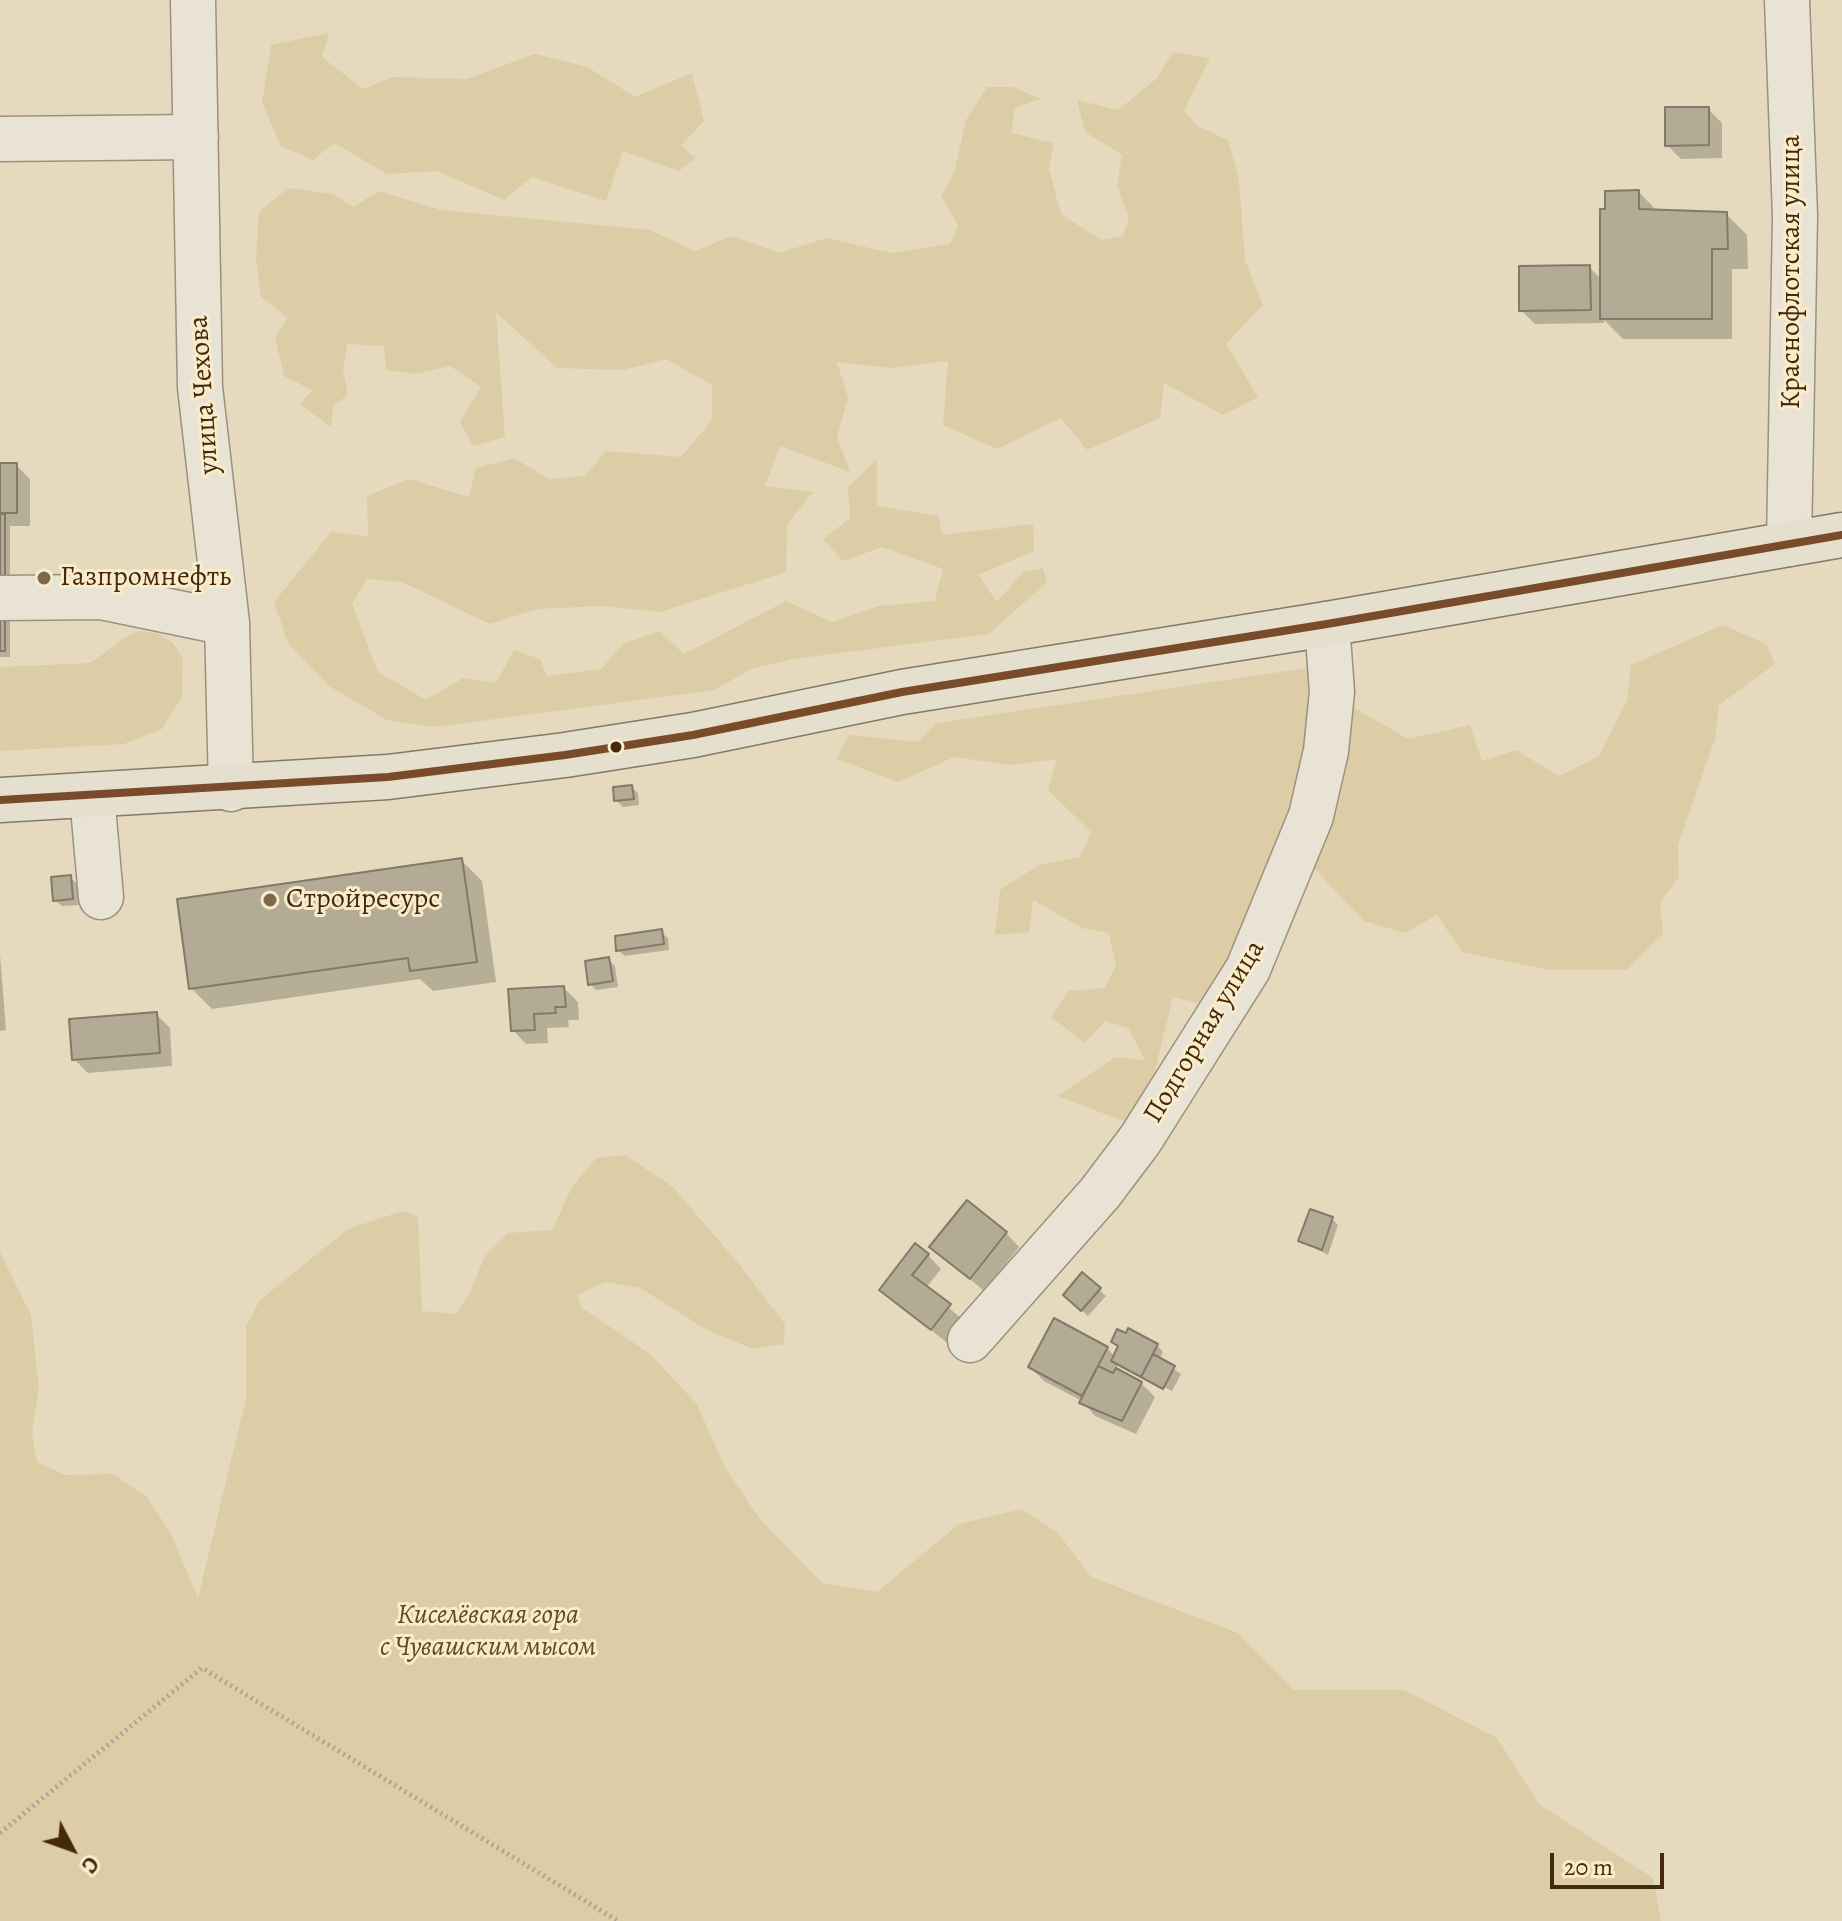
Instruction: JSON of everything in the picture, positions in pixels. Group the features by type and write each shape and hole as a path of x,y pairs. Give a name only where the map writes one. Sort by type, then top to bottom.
{"main road":[{"path":"0,800 231,789 388,777 565,755 693,735 902,692 1327,624 1842,535"}],"street":[{"name":"улица Чехова","path":"193,0 200,387 227,623 231,789"},
{"name":"Краснофлотская улица","path":"1787,0 1795,216 1789,544"},
{"path":"0,139 196,137"},
{"path":"0,598 101,597 227,623"},
{"name":"Подгорная улица","path":"970,1340 1090,1205 1140,1140 1248,969 1311,816 1323,764 1332,692 1327,624"},
{"path":"92,796 101,897"}],"path":[{"path":"0,1833 202,1668 618,1921"}],"green space":[{"path":"329,33 322,57 363,89 393,77 466,79 535,54 587,67 635,97 692,73 704,121 681,146 696,158 679,171 623,151 606,201 532,177 504,200 437,171 387,174 334,143 313,160 281,146 262,103 271,45"},
{"path":"1173,52 1210,58 1184,110 1197,126 1228,140 1239,181 1245,260 1263,305 1226,344 1258,397 1223,415 1164,383 1160,418 1087,450 1061,418 997,449 943,425 948,361 890,368 837,362 848,398 837,437 850,472 780,446 765,486 813,492 787,525 786,572 660,612 604,606 537,609 490,624 402,582 367,579 352,604 378,672 426,700 463,678 496,683 514,650 540,659 547,676 601,669 623,644 659,631 684,654 786,601 832,622 879,606 935,601 943,569 882,547 843,561 823,539 850,518 848,487 877,459 877,506 939,516 942,535 1033,524 1034,551 978,575 997,602 1023,572 1043,568 1047,582 989,634 793,659 751,669 715,690 435,727 387,720 329,686 288,643 274,602 331,532 368,536 367,496 409,479 469,497 476,468 514,458 549,479 585,476 606,451 681,457 712,420 712,385 666,359 623,370 557,368 496,312 505,437 473,446 460,422 481,387 450,366 416,374 386,370 384,346 347,344 343,371 348,395 333,406 331,427 300,404 312,390 284,376 275,337 288,318 261,297 256,258 259,212 288,188 333,194 353,207 379,191 441,210 650,230 695,251 732,236 780,253 826,238 892,253 950,244 958,225 941,196 954,173 966,120 987,87 1013,87 1041,99 1015,108 1011,133 1054,143 1049,169 1061,214 1101,240 1123,236 1129,218 1117,185 1122,155 1085,132 1077,100 1118,110 1156,79"},
{"path":"1723,625 1766,644 1775,664 1719,705 1715,739 1678,845 1679,877 1660,902 1663,934 1626,970 1548,970 1462,952 1437,915 1405,933 1364,921 1308,862 1341,700 1408,739 1470,725 1482,761 1516,750 1559,776 1599,756 1627,700 1631,665"},
{"path":"142,631 157,633 172,642 183,658 182,697 162,729 124,744 0,751 0,667 90,663 129,635"},
{"path":"1313,667 1308,765 1266,878 1206,1005 1173,997 1155,1071 1131,1124 1058,1096 1115,1057 1145,1060 1128,1028 1105,1021 1085,1043 1051,1017 1068,991 1105,988 1116,965 1109,933 1082,928 1033,900 1029,932 995,935 1000,890 1039,865 1080,857 1091,832 1048,790 1057,759 1011,765 954,757 898,782 837,759 849,735 918,742 937,723"},
{"name":"Киселёвская гора с Чувашским мысом","path":"625,1155 673,1187 743,1269 785,1324 784,1344 753,1349 707,1330 640,1288 605,1282 577,1295 581,1307 650,1354 697,1404 724,1466 759,1518 822,1583 877,1592 959,1524 1022,1509 1058,1533 1091,1577 1238,1633 1294,1690 1404,1690 1497,1738 1539,1804 1653,1878 1661,1921 0,1921 0,1252 31,1315 39,1388 32,1433 37,1462 65,1475 113,1474 147,1497 171,1534 198,1598 246,1398 246,1326 260,1300 348,1229 403,1211 418,1217 422,1311 455,1314 468,1296 485,1256 508,1233 552,1230 572,1187 596,1158"}],"building":[{"path":"1665,107 1709,107 1709,145 1665,146"},
{"path":"1639,190 1639,209 1727,212 1728,249 1712,249 1712,319 1600,319 1600,209 1605,209 1605,191"},
{"path":"1590,265 1591,310 1519,311 1519,266"},
{"path":"0,463 17,463 17,513 0,513"},
{"path":"0,514 5,514 5,651 0,651"},
{"path":"632,785 634,799 614,801 613,787"},
{"path":"462,858 477,962 410,971 408,958 189,989 177,899"},
{"path":"71,875 73,899 53,901 51,877"},
{"path":"662,929 664,944 616,951 615,936"},
{"path":"609,957 613,981 588,985 585,961"},
{"path":"564,986 566,1007 555,1007 556,1013 534,1014 535,1030 511,1031 508,989"},
{"path":"157,1012 160,1053 72,1060 69,1019"},
{"path":"967,1200 1007,1232 970,1279 929,1247"},
{"path":"1310,1209 1333,1217 1322,1250 1298,1241"},
{"path":"915,1243 929,1254 912,1275 951,1304 931,1330 879,1290"},
{"path":"1082,1272 1101,1288 1081,1311 1063,1295"},
{"path":"1054,1318 1108,1347 1082,1396 1028,1367"},
{"path":"1128,1328 1158,1344 1141,1377 1111,1361 1118,1346 1111,1342 1117,1329 1126,1333"},
{"path":"1153,1354 1175,1366 1163,1389 1141,1377"},
{"path":"1098,1366 1113,1373 1116,1368 1142,1382 1122,1421 1079,1403"}],"transit line":[{"path":"0,800 388,777 565,755 693,735 902,692 1327,624 1842,535"}],"place":[{"name":"Газпромнефть","path":"44,578"},
{"name":"Стройресурс","path":"270,900"}]}
